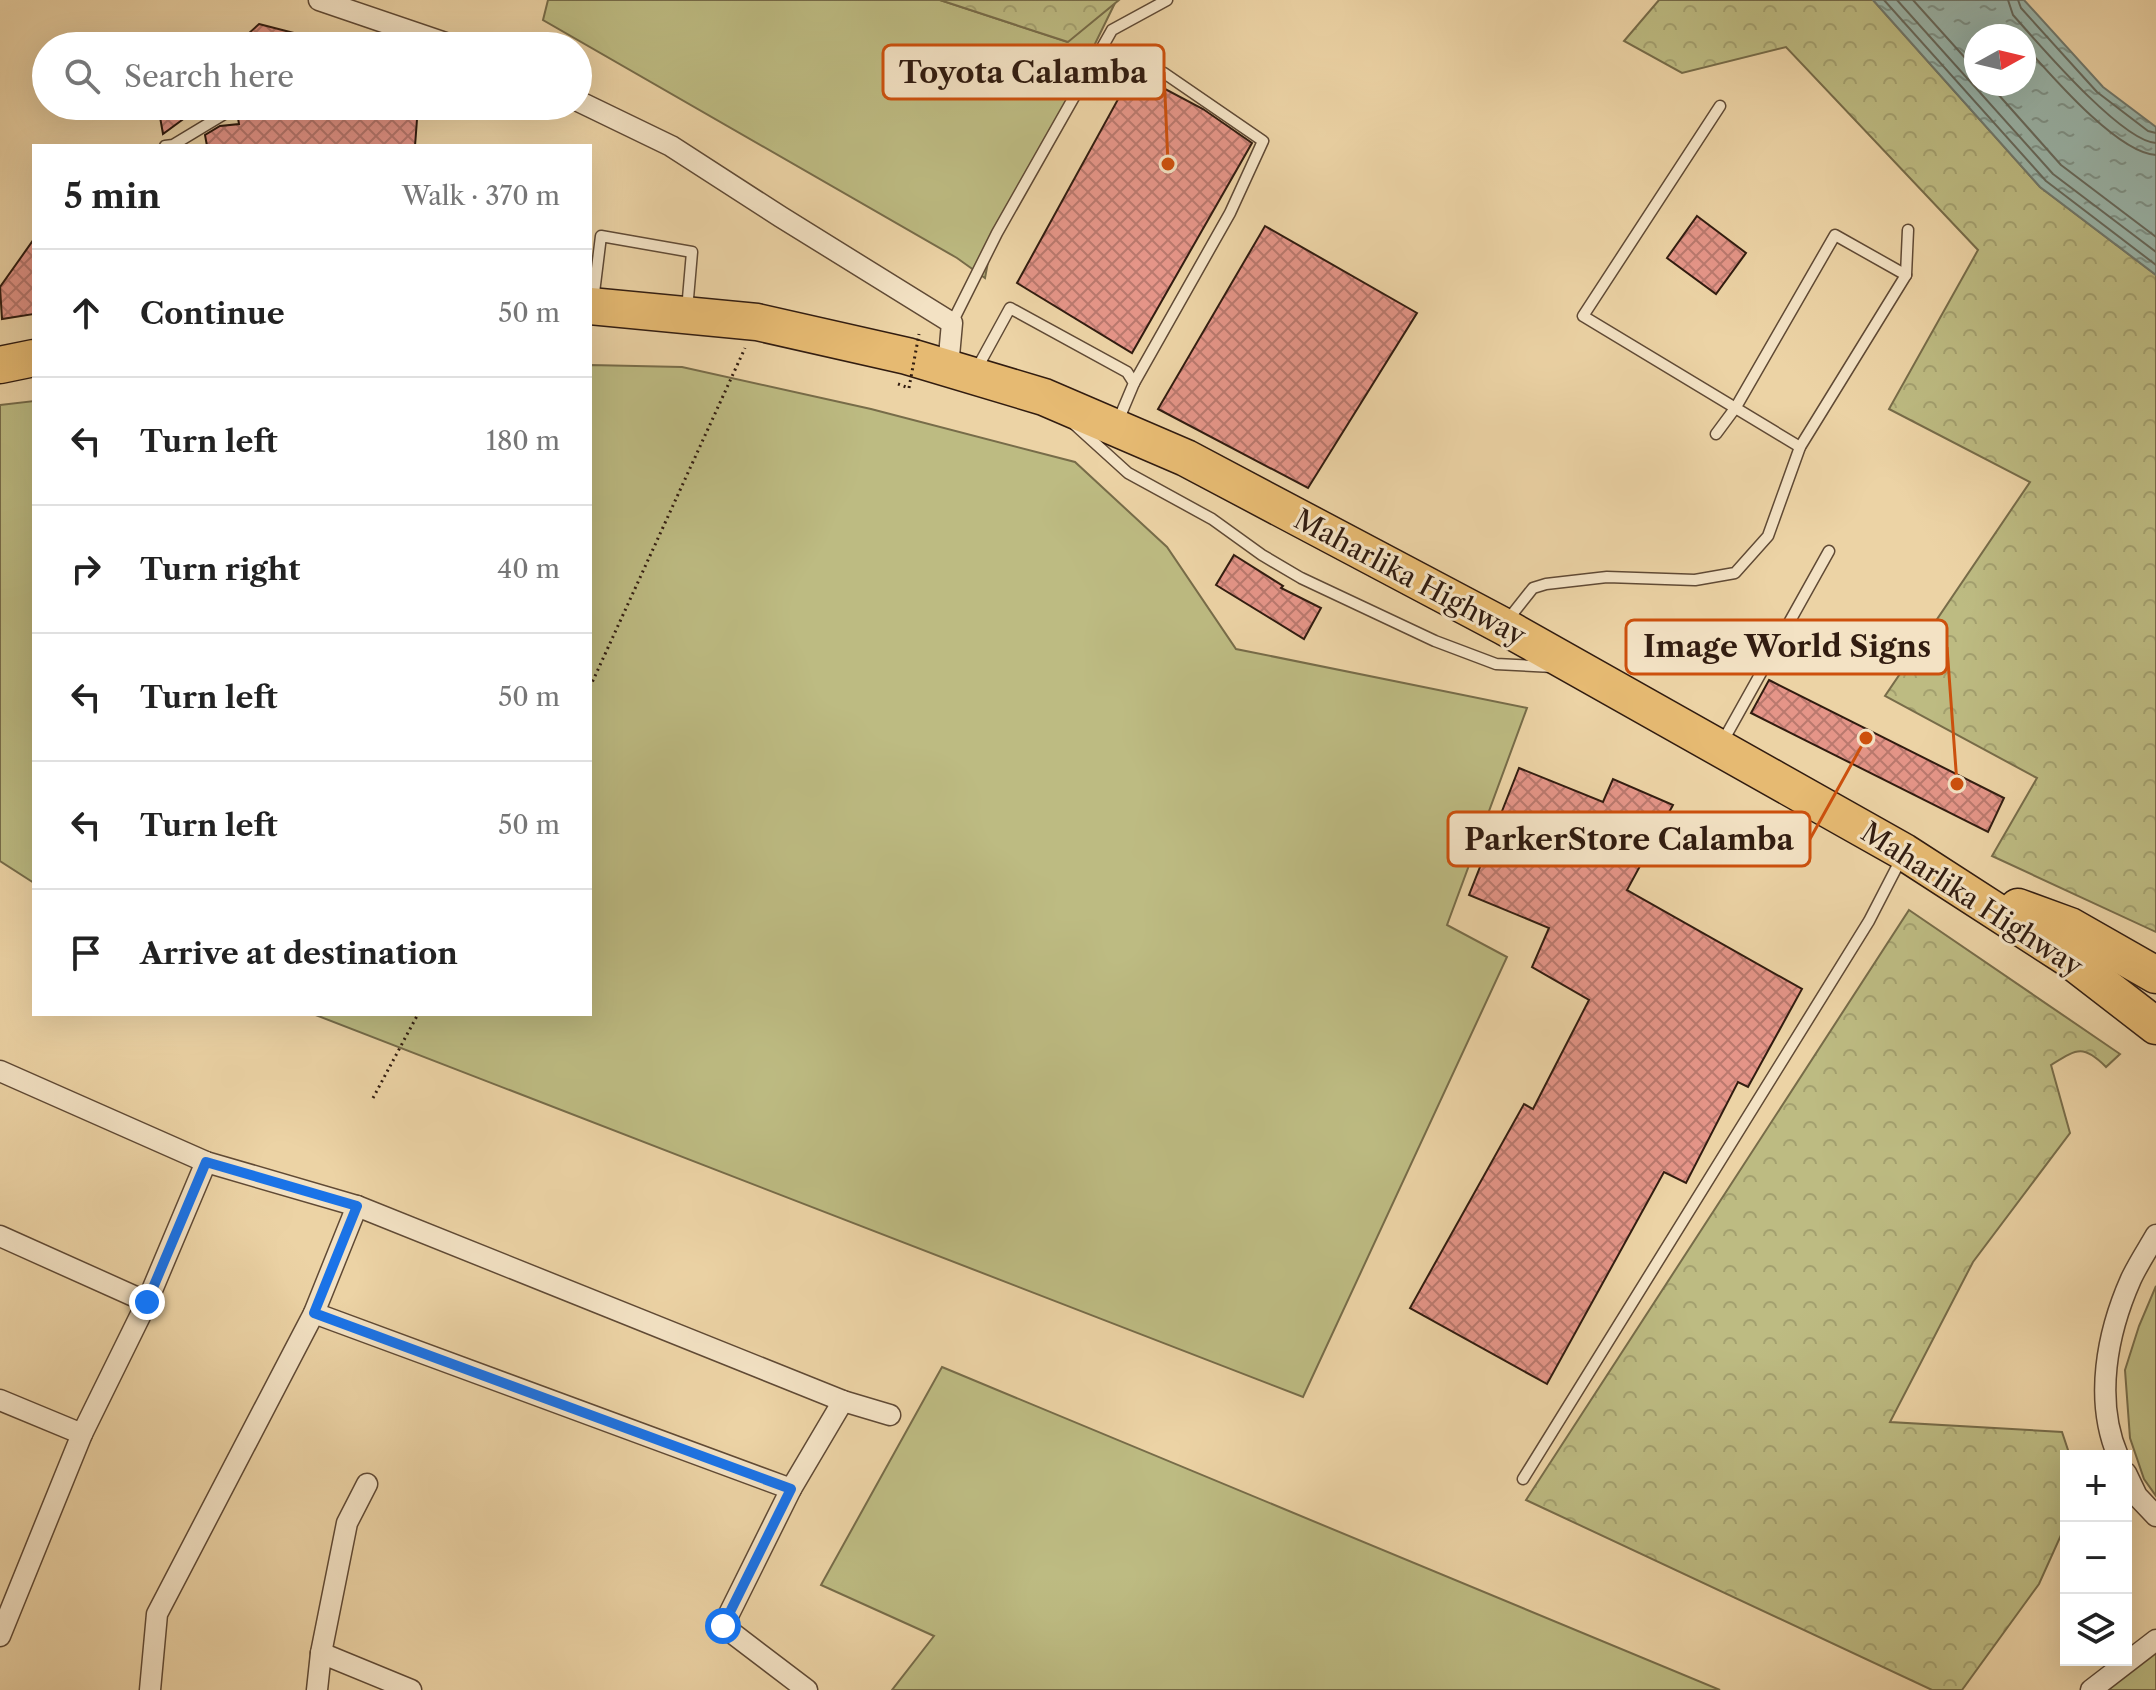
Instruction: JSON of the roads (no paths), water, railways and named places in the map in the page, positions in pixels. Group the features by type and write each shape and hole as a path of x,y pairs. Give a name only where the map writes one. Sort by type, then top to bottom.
{"highway":[{"name":"Maharlika Highway","path":"592,306 757,322 960,372 1044,397 1186,458 1503,626 1904,852 2068,958 2156,1026"},
{"path":"0,365 32,358"},
{"path":"1956,883 2070,926 2156,975"}],"street":[{"path":"319,0 413,32"},
{"path":"592,108 671,146 952,323 960,372"},
{"path":"0,1071 206,1162 357,1206 843,1401 890,1415"},
{"path":"0,1636 82,1434 147,1302 206,1162"},
{"path":"150,1690 157,1614 314,1313 357,1206"},
{"path":"2117,1450 2104,1394 2109,1344 2131,1279 2156,1235"},
{"path":"0,1236 147,1302"},
{"path":"314,1313 791,1489"},
{"path":"0,1400 82,1434"},
{"path":"807,1690 723,1626 791,1489 843,1401"},
{"path":"317,1690 321,1653 347,1523 367,1484"},
{"path":"2132,1486 2137,1496 2156,1516"},
{"path":"2091,1690 2156,1640"},
{"path":"321,1653 411,1690"}],"lane":[{"path":"952,323 997,233 1112,30 1167,0"},
{"path":"1116,426 1134,383 1230,213 1263,141 1164,73"},
{"path":"1720,106 1583,316 1800,447"},
{"path":"175,144 214,120"},
{"path":"1503,626 1533,588 1546,584 1607,577 1695,580 1735,573 1768,536 1800,447 1906,275 1908,230"},
{"path":"1716,434 1736,407 1835,235 1906,275"},
{"path":"592,299 601,236 692,252 687,316"},
{"path":"960,372 1010,308 1127,372 1134,383"},
{"path":"1044,397 1128,473 1212,519 1301,578 1420,634 1496,664 1579,669"},
{"path":"1720,746 1829,551"},
{"path":"1523,1479 1869,921 1904,852"}],"water":[{"path":"1873,0 2024,0 2103,87 2156,127 2156,275 2040,187"}],"place":[{"name":"Toyota Calamba","path":"1168,164"},
{"name":"ParkerStore Calamba","path":"1866,738"},
{"name":"Image World Signs","path":"1957,784"}]}
